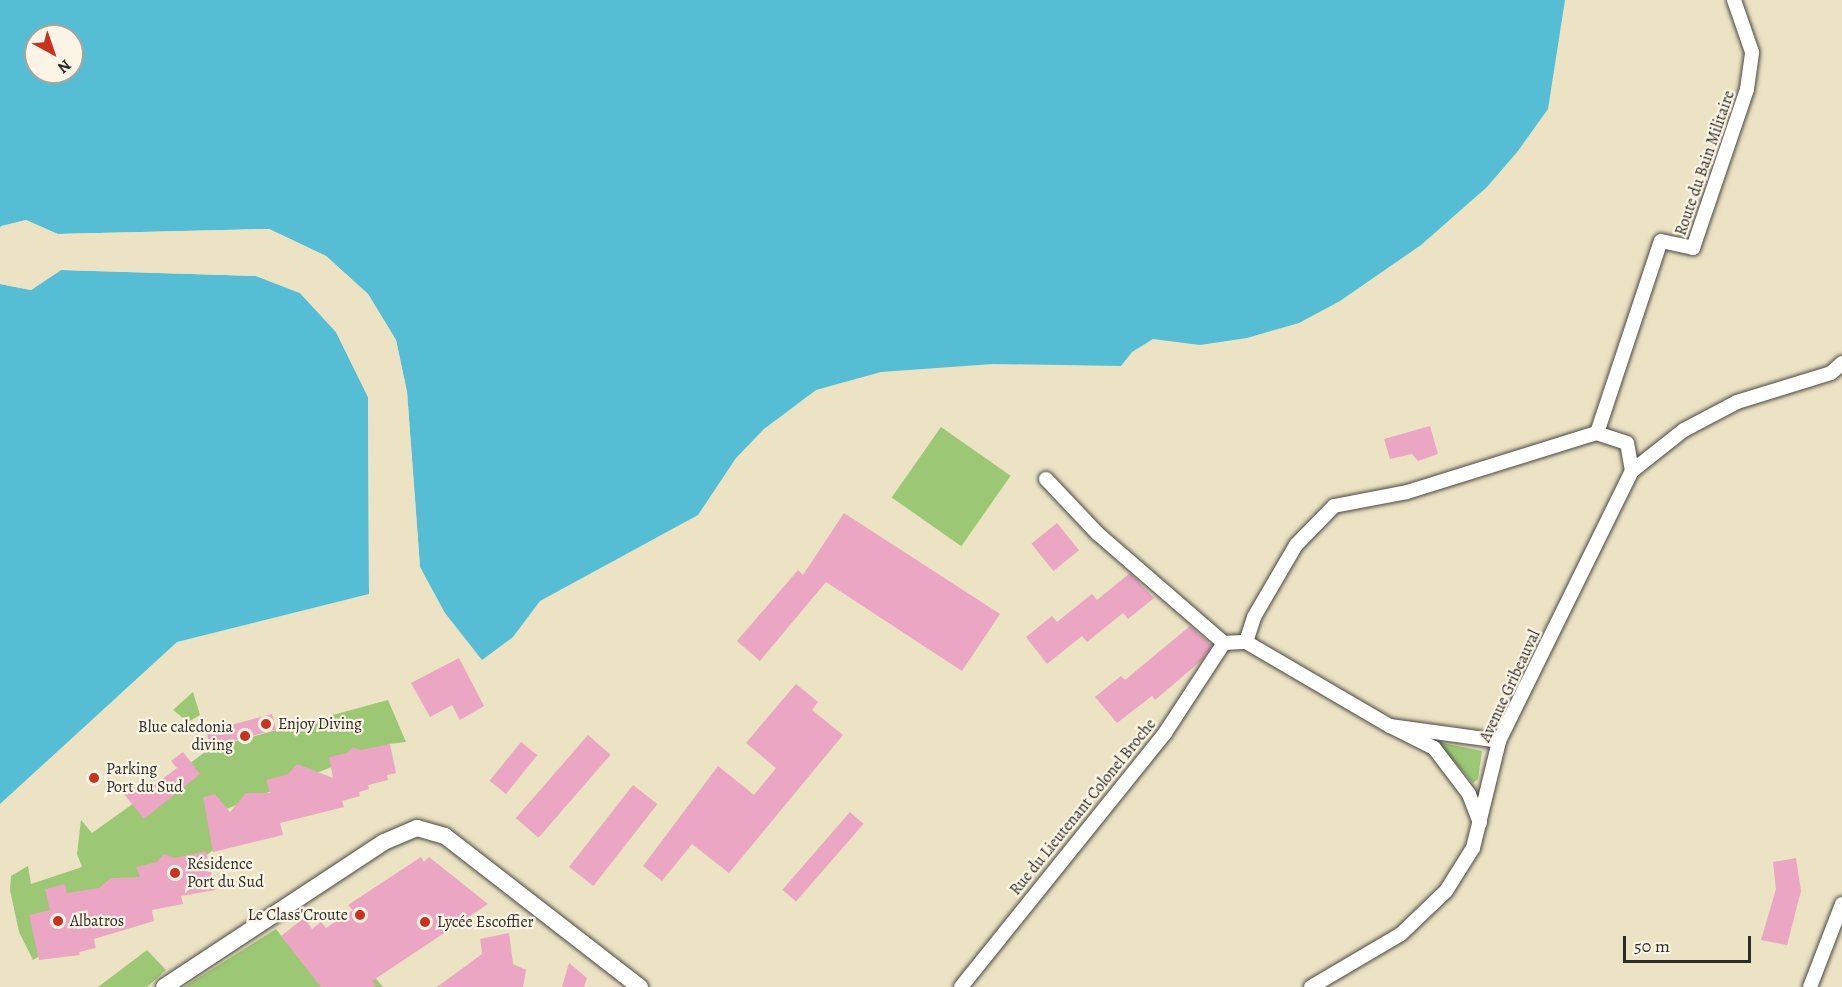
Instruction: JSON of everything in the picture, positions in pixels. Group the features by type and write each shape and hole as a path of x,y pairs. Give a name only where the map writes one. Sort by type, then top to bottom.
{"street":[{"name":"Route du Bain Militaire","path":"1597,433 1661,241 1693,248 1747,88 1752,52 1734,0"},
{"path":"1246,642 1254,617 1296,545 1334,506 1407,492 1510,457 1546,451 1597,433 1627,443 1632,471 1684,430 1737,402 1831,373 1842,363"},
{"name":"Avenue Gribeauval","path":"1311,987 1401,934 1446,891 1473,848 1499,741 1632,471"},
{"path":"1046,479 1131,563 1224,643 1246,642 1390,726 1434,748 1465,788 1480,823"},
{"name":"Rue du Lieutenant Colonel Broche","path":"961,987 1165,733 1224,643"},
{"path":"1390,726 1499,741"},
{"path":"164,987 384,842 417,828 446,836 640,987"},
{"path":"1810,987 1842,904"}],"green space":[{"path":"941,427 1011,476 961,546 892,497"},
{"path":"193,692 200,715 188,722 173,710"},
{"path":"388,700 406,742 389,744 214,814 216,848 188,869 33,960 19,932 10,890 11,876 28,866 31,884 82,867 77,854 81,820 92,833 211,748"},
{"path":"1423,739 1482,751 1478,779 1473,783 1453,760"},
{"path":"276,929 309,971 345,941 383,987 184,987"},
{"path":"147,950 166,970 147,987 98,987"}],"water":[{"path":"0,0 1565,0 1548,109 1518,151 1487,187 1421,245 1340,301 1299,323 1247,338 1200,345 1153,339 1132,352 1121,366 993,364 881,372 816,390 764,429 736,458 698,515 540,601 513,637 482,660 445,613 420,567 407,392 396,340 368,294 326,256 269,229 57,234 26,220 0,227"},
{"path":"61,270 256,276 300,293 336,332 368,397 369,594 177,642 0,804 0,284 31,290"}],"pier":[{"path":"26,220 58,234 269,229 326,256 368,294 396,340 407,392 420,567 427,581 417,567 404,392 393,341 366,296 324,258 269,232 57,237 26,223 0,230 1,226"},
{"path":"61,267 256,273 302,291 339,331 371,396 372,594 369,594 368,397 336,332 300,293 256,276 61,270 31,290 0,284 30,287"}],"building":[{"path":"1430,426 1438,454 1418,461 1412,454 1390,459 1384,439"},
{"path":"844,513 1000,614 962,671 826,582 760,661 737,641 798,570 803,575"},
{"path":"1057,523 1079,550 1053,571 1031,544"},
{"path":"1130,573 1154,598 1128,619 1123,613 1087,642 1082,636 1047,664 1026,637 1052,616 1057,622 1092,594 1097,600"},
{"path":"1190,626 1212,646 1202,660 1155,700 1152,696 1117,723 1095,697 1121,676 1125,680"},
{"path":"459,658 484,706 460,720 452,705 430,717 411,683"},
{"path":"796,684 818,702 812,710 843,735 729,873 692,844 662,881 643,866 718,766 754,795 776,768 746,743"},
{"path":"272,714 276,729 210,747 206,732"},
{"path":"588,735 611,755 538,838 516,818"},
{"path":"521,742 537,755 506,794 490,781"},
{"path":"390,744 396,773 387,775 388,780 368,785 369,789 359,792 360,796 342,801 344,807 280,823 283,835 213,852 203,797 215,794 230,812 246,793 270,793 266,780 288,774 297,764 333,778 329,757 347,753 353,747 361,750"},
{"path":"183,752 200,774 144,819 124,794 141,783 147,791 177,768 171,761"},
{"path":"633,785 657,804 593,886 569,867"},
{"path":"850,812 864,824 796,902 782,890"},
{"path":"206,851 215,890 181,896 183,904 152,910 154,921 94,939 96,948 79,952 80,955 39,960 29,915 50,910 45,889 65,884 67,893 99,888 111,878 140,877 136,867 157,862 163,854 175,858"},
{"path":"421,857 424,862 429,857 488,904 372,981 377,987 321,987 281,936 304,918 312,929 321,922 326,928 353,910 348,905"},
{"path":"1796,858 1801,891 1787,945 1761,940 1776,889 1773,862"},
{"path":"509,933 513,964 526,970 523,987 437,987 482,954 480,939"},
{"path":"569,963 587,978 584,987 562,987"}],"place":[{"name":"Enjoy Diving","path":"266,724"},
{"name":"Blue caledonia diving","path":"245,736"},
{"name":"Parking Port du Sud","path":"94,778"},
{"name":"Résidence Port du Sud","path":"175,873"},
{"name":"Le Class'Croute","path":"360,915"},
{"name":"Albatros","path":"58,921"},
{"name":"Lycée Escoffier","path":"425,922"}]}
